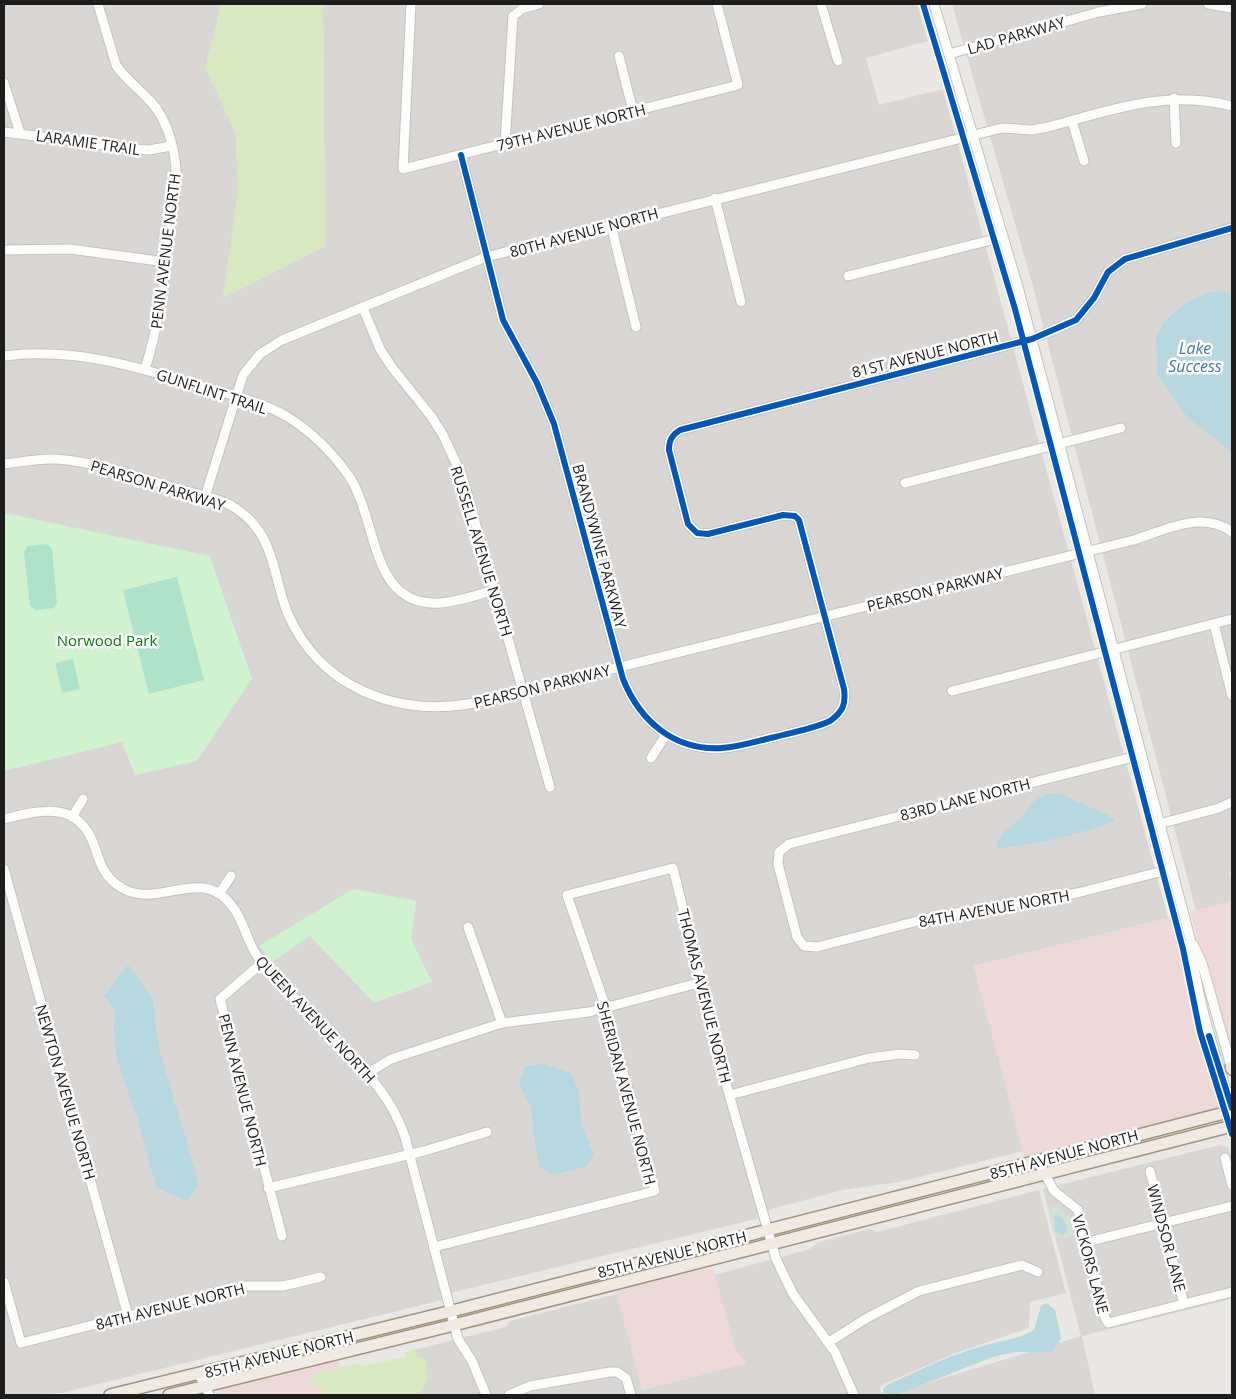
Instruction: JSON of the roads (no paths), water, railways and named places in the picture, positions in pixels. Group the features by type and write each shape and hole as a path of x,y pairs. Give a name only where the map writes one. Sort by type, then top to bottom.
{"main road":[{"name":"85TH AVENUE NORTH","path":"110,1395 452,1311 1038,1161 1232,1109"},
{"name":"85TH AVENUE NORTH","path":"169,1395 202,1391 1232,1126"}],"street":[{"name":"PENN AVENUE NORTH","path":"98,4 116,65 121,74 157,109 171,146 177,176 156,327 145,369"},
{"name":"79TH AVENUE NORTH","path":"411,4 403,169 738,85 717,4"},
{"path":"505,144 513,16 522,9 539,4"},
{"path":"821,4 838,61"},
{"path":"934,4 1032,339 1190,938 1193,966 1207,1030 1232,1109"},
{"name":"LAD PARKWAY","path":"949,54 1100,12 1142,4"},
{"path":"1208,4 1232,8"},
{"path":"619,56 634,111"},
{"path":"4,84 20,133"},
{"path":"1174,98 1176,143"},
{"name":"80TH AVENUE NORTH","path":"205,497 236,396 250,364 270,346 486,257 715,198 1002,128 1032,130 1148,100 1174,98 1202,100 1232,106"},
{"path":"1072,121 1084,161"},
{"name":"LARAMIE TRAIL","path":"4,132 148,150 171,146"},
{"name":"BRANDYWINE PARKWAY","path":"461,155 503,320 538,383 554,424 620,667 629,694 637,708 648,721 666,735 690,745 723,748 814,727 830,721 842,711 844,688 825,615"},
{"path":"715,198 741,302"},
{"path":"611,225 636,327"},
{"name":"81ST AVENUE NORTH","path":"825,615 802,525 795,516 784,515 708,534 697,533 688,524 669,450 670,440 680,430 1032,339 1076,320 1094,298 1108,272 1124,259 1232,228"},
{"path":"848,276 1003,237"},
{"path":"4,250 70,249 166,262"},
{"name":"RUSSELL AVENUE NORTH","path":"363,308 387,361 431,416 453,455 469,497 550,787"},
{"name":"GUNFLINT TRAIL","path":"4,356 33,353 82,356 145,369 236,396 285,416 329,451 358,492 382,565 394,585 402,593 423,603 436,604 495,590"},
{"path":"905,483 1121,428"},
{"name":"PEARSON PARKWAY","path":"4,464 32,459 80,462 104,466 230,506 255,525 266,546 284,601 300,635 329,668 346,682 386,701 430,708 452,707 523,691 825,615 1088,552 1192,522 1210,522 1232,532"},
{"path":"952,691 1114,651 1232,619"},
{"path":"1214,624 1232,696"},
{"path":"650,758 666,735"},
{"name":"83RD LANE NORTH","path":"817,947 804,946 797,936 778,864 780,852 789,844 1141,755"},
{"path":"72,817 83,799"},
{"path":"1159,824 1218,808 1232,802"},
{"name":"QUEEN AVENUE NORTH","path":"4,819 34,811 53,810 72,817 90,834 103,871 122,888 146,895 194,886 219,894 233,906 251,947 322,1028 368,1073 393,1106 406,1137 458,1338 472,1361 486,1395"},
{"name":"THOMAS AVENUE NORTH","path":"567,895 673,868 730,1095 772,1244 783,1276 793,1294 829,1342 842,1364 854,1395"},
{"name":"NEWTON AVENUE NORTH","path":"4,869 128,1316"},
{"name":"84TH AVENUE NORTH","path":"817,947 933,917 1077,893 1171,869"},
{"path":"219,894 231,876"},
{"name":"SHERIDAN AVENUE NORTH","path":"434,1247 655,1191 606,1008 567,895"},
{"path":"468,927 502,1022"},
{"path":"1190,938 1202,963 1232,1069"},
{"name":"PENN AVENUE NORTH","path":"263,962 220,999 282,1236"},
{"path":"368,1073 391,1059 502,1022 606,1008 702,982"},
{"path":"730,1095 869,1058 900,1054 915,1056"},
{"path":"268,1188 410,1154 488,1132"},
{"path":"1225,1158 1232,1185"},
{"name":"VICKORS LANE","path":"1038,1161 1054,1191 1078,1210 1105,1318 1108,1323 1184,1304"},
{"name":"WINDSOR LANE","path":"1150,1171 1184,1304"},
{"path":"1087,1242 1232,1206"},
{"path":"829,1342 868,1318 919,1291 1022,1265 1038,1272"},
{"name":"84TH AVENUE NORTH","path":"4,1282 21,1343 247,1286 283,1286 321,1277"},
{"path":"1184,1304 1232,1292"},
{"path":"509,1395 530,1386 617,1372 626,1378 631,1395"},
{"path":"198,1374 202,1391"}],"water":[{"name":"Lake Success","path":"1223,291 1232,294 1232,452 1188,418 1158,375 1156,339 1164,322 1184,304 1208,293"},
{"path":"1059,793 1112,817 1114,820 1108,824 1058,838 1019,846 997,848 1001,835 1023,816 1034,801 1044,795"},
{"path":"128,965 152,997 159,1048 199,1184 188,1201 156,1188 138,1120 119,1066 114,1038 116,1011 104,996"},
{"path":"544,1064 571,1073 579,1092 581,1124 594,1155 585,1167 553,1175 539,1167 530,1105 519,1084 525,1066"},
{"path":"1054,1215 1062,1218 1065,1222 1067,1231 1063,1235 1055,1232"},
{"path":"1047,1303 1055,1310 1061,1338 1053,1352 1015,1352 993,1357 896,1395 883,1393 883,1389 887,1385 942,1360 976,1348 1021,1336 1034,1330 1041,1306"}],"park label":[{"name":"Norwood Park","path":"107,640"}]}
